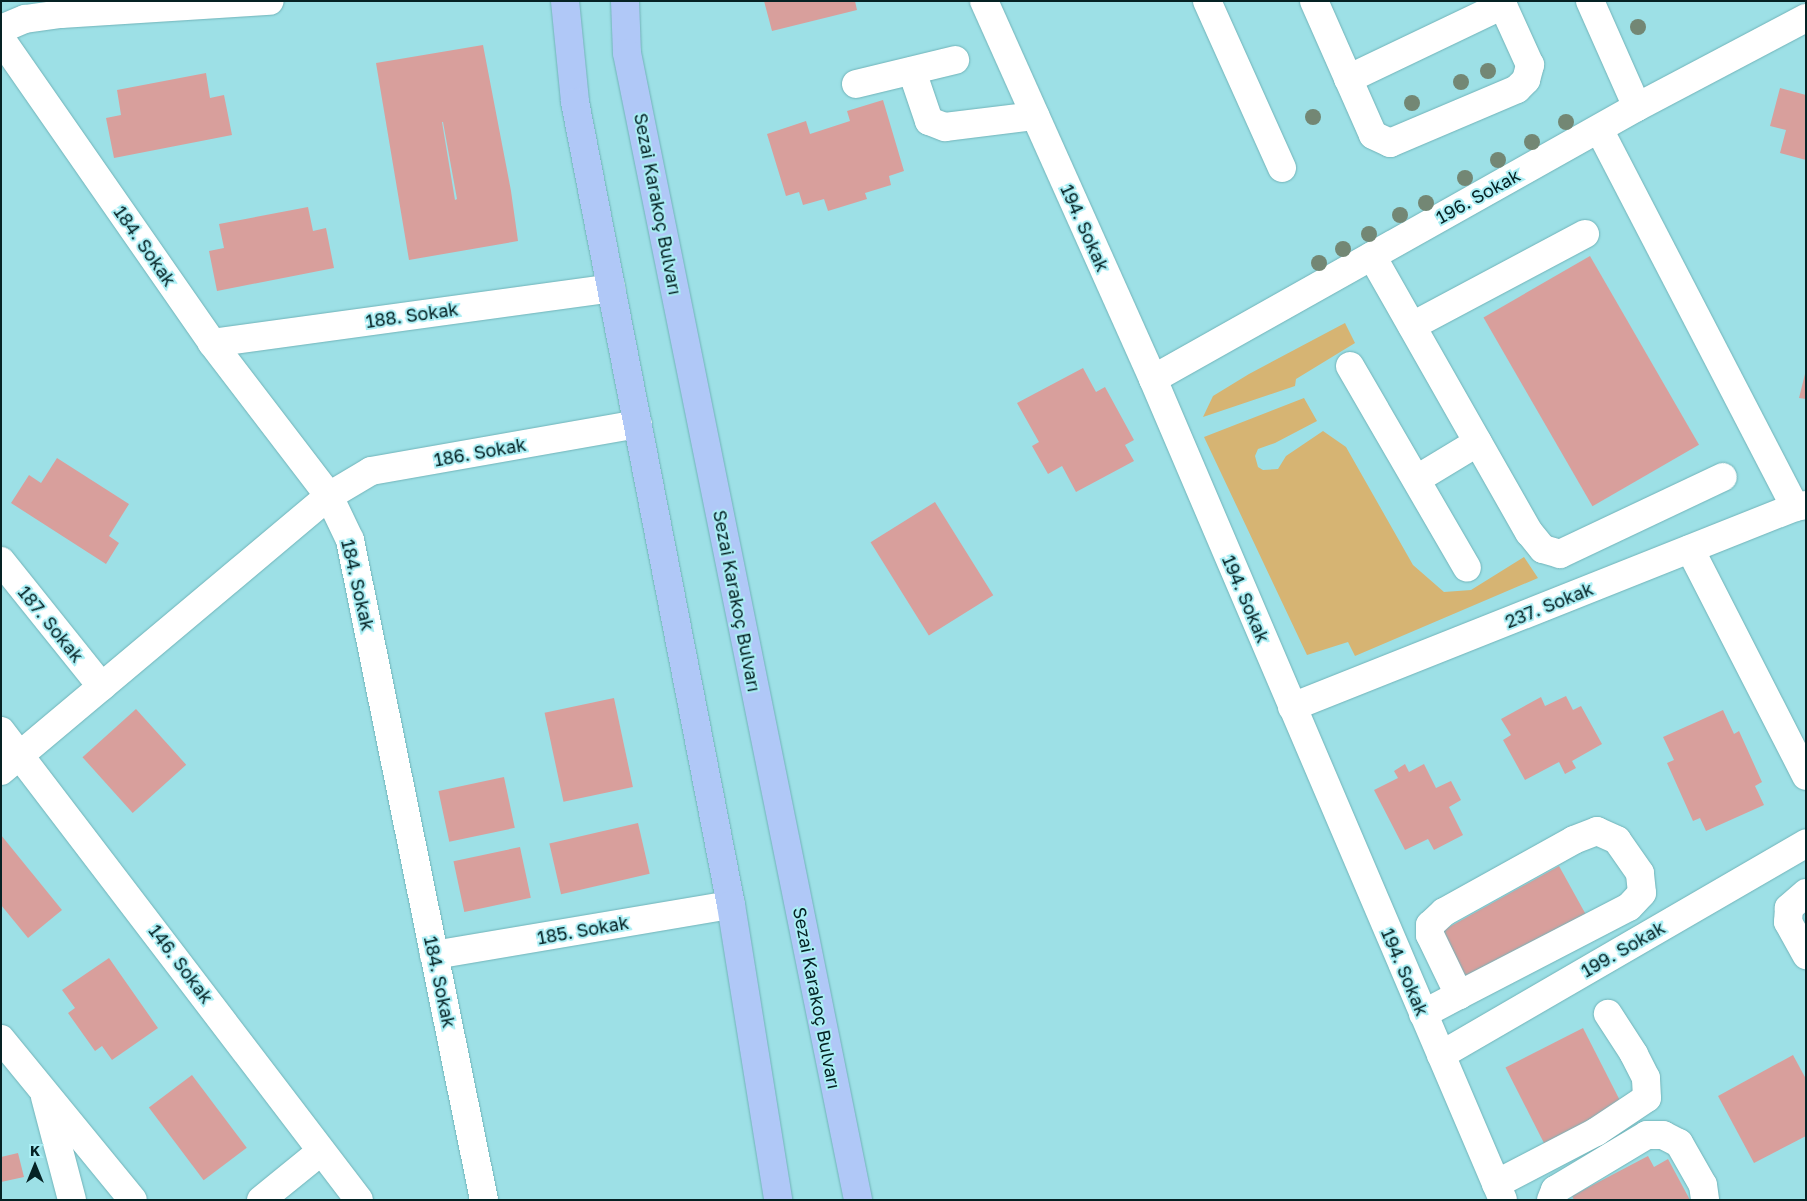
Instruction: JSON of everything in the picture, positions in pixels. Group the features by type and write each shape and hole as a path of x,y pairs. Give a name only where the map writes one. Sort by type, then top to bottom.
{"main road":[{"path":"565,1 575,102 731,904 778,1200"},
{"name":"Sezai Karakoç Bulvarı","path":"625,1 629,63 858,1200"}],"street":[{"path":"1,29 25,19 61,14 270,1"},
{"name":"194. Sokak","path":"984,1 1153,379 1500,1192"},
{"path":"1207,1 1282,168"},
{"path":"1314,1 1348,79 1373,135 1390,143 1517,89 1526,80 1530,65 1502,3 1348,79"},
{"path":"1590,1 1637,107"},
{"name":"196. Sokak","path":"1153,379 1637,107 1806,18"},
{"name":"184. Sokak","path":"1,39 212,343 329,496 350,540 484,1200"},
{"path":"856,84 955,60"},
{"path":"912,71 929,121 945,128 1035,116"},
{"path":"1599,129 1800,506"},
{"path":"1412,326 1585,234"},
{"path":"1372,256 1529,532 1543,549 1560,554 1723,477"},
{"name":"188. Sokak","path":"212,343 611,288"},
{"path":"1350,366 1467,568"},
{"name":"186. Sokak","path":"11,763 329,496 371,472 638,424"},
{"path":"1417,479 1478,442"},
{"name":"237. Sokak","path":"1292,707 1800,506"},
{"path":"1690,549 1806,776"},
{"name":"187. Sokak","path":"1,562 102,687"},
{"name":"146. Sokak","path":"1,731 11,763 151,924 320,1152 359,1200"},
{"path":"1423,1014 1629,907 1642,893 1640,873 1617,840 1597,831 1574,840 1444,912 1430,925 1430,935 1459,995"},
{"name":"199. Sokak","path":"1441,1055 1806,843"},
{"path":"1806,893 1789,908 1788,922 1806,955"},
{"name":"185. Sokak","path":"434,955 731,904"},
{"path":"1500,1192 1647,1098 1646,1078 1634,1054 1608,1014"},
{"path":"1,1039 133,1200"},
{"path":"42,1088 72,1200"},
{"path":"1551,1200 1555,1190 1647,1135 1663,1135 1679,1143 1703,1185 1705,1200"},
{"path":"261,1200 320,1152"}],"shaded area":[{"path":"1345,323 1355,343 1296,379 1295,386 1203,417 1213,396 1249,374"},
{"path":"1304,398 1317,421 1275,443 1258,449 1255,456 1258,467 1263,470 1278,469 1286,456 1323,431 1346,447 1413,565 1444,592 1471,590 1524,557 1538,578 1355,656 1348,642 1307,655 1204,437"}],"building":[{"path":"764,1 855,1 857,10 772,31"},
{"path":"483,45 511,191 518,241 409,260 376,63","holes":["442,122 457,199 455,200"]},
{"path":"206,73 210,98 224,95 232,135 114,158 106,118 121,115 117,90"},
{"path":"1780,88 1806,95 1806,160 1780,153 1786,130 1770,126"},
{"path":"883,100 904,171 889,176 891,185 865,193 867,199 828,211 824,199 803,205 799,192 786,196 767,134 806,121 810,134 850,121 847,111"},
{"path":"308,207 313,231 326,228 334,268 217,291 209,251 224,248 219,224"},
{"path":"1590,256 1699,445 1592,506 1483,318"},
{"path":"1083,368 1096,392 1105,387 1134,440 1125,445 1134,461 1076,492 1062,466 1048,474 1032,446 1039,442 1017,403"},
{"path":"1806,374 1806,399 1799,398"},
{"path":"57,458 129,504 109,536 119,543 106,564 11,503 29,475 41,483"},
{"path":"935,502 993,595 929,636 871,542"},
{"path":"1566,696 1573,710 1581,706 1602,744 1572,761 1576,768 1565,774 1559,762 1525,780 1503,740 1511,735 1501,719 1541,697 1545,706"},
{"path":"614,698 633,787 563,802 545,713"},
{"path":"136,709 186,765 133,813 82,757"},
{"path":"1723,710 1734,734 1739,731 1762,782 1755,786 1764,805 1706,831 1700,818 1693,821 1667,763 1674,760 1663,737"},
{"path":"1405,764 1409,772 1424,764 1436,788 1451,781 1461,800 1449,807 1463,835 1434,850 1428,839 1405,850 1374,790 1398,778 1394,771"},
{"path":"504,777 515,828 449,842 438,791"},
{"path":"638,823 650,874 561,894 549,843"},
{"path":"1,835 62,910 28,938 1,905"},
{"path":"520,847 531,898 464,912 453,861"},
{"path":"1559,866 1587,917 1467,983 1439,932"},
{"path":"109,958 158,1028 112,1060 102,1046 95,1051 68,1013 75,1008 62,990"},
{"path":"1583,1028 1622,1106 1545,1145 1505,1067"},
{"path":"1793,1055 1806,1079 1806,1136 1754,1163 1718,1096"},
{"path":"192,1075 247,1148 204,1180 149,1107"},
{"path":"18,1153 24,1177 1,1182 1,1157"},
{"path":"1648,1156 1654,1167 1668,1159 1690,1200 1574,1200 1572,1196"}]}
